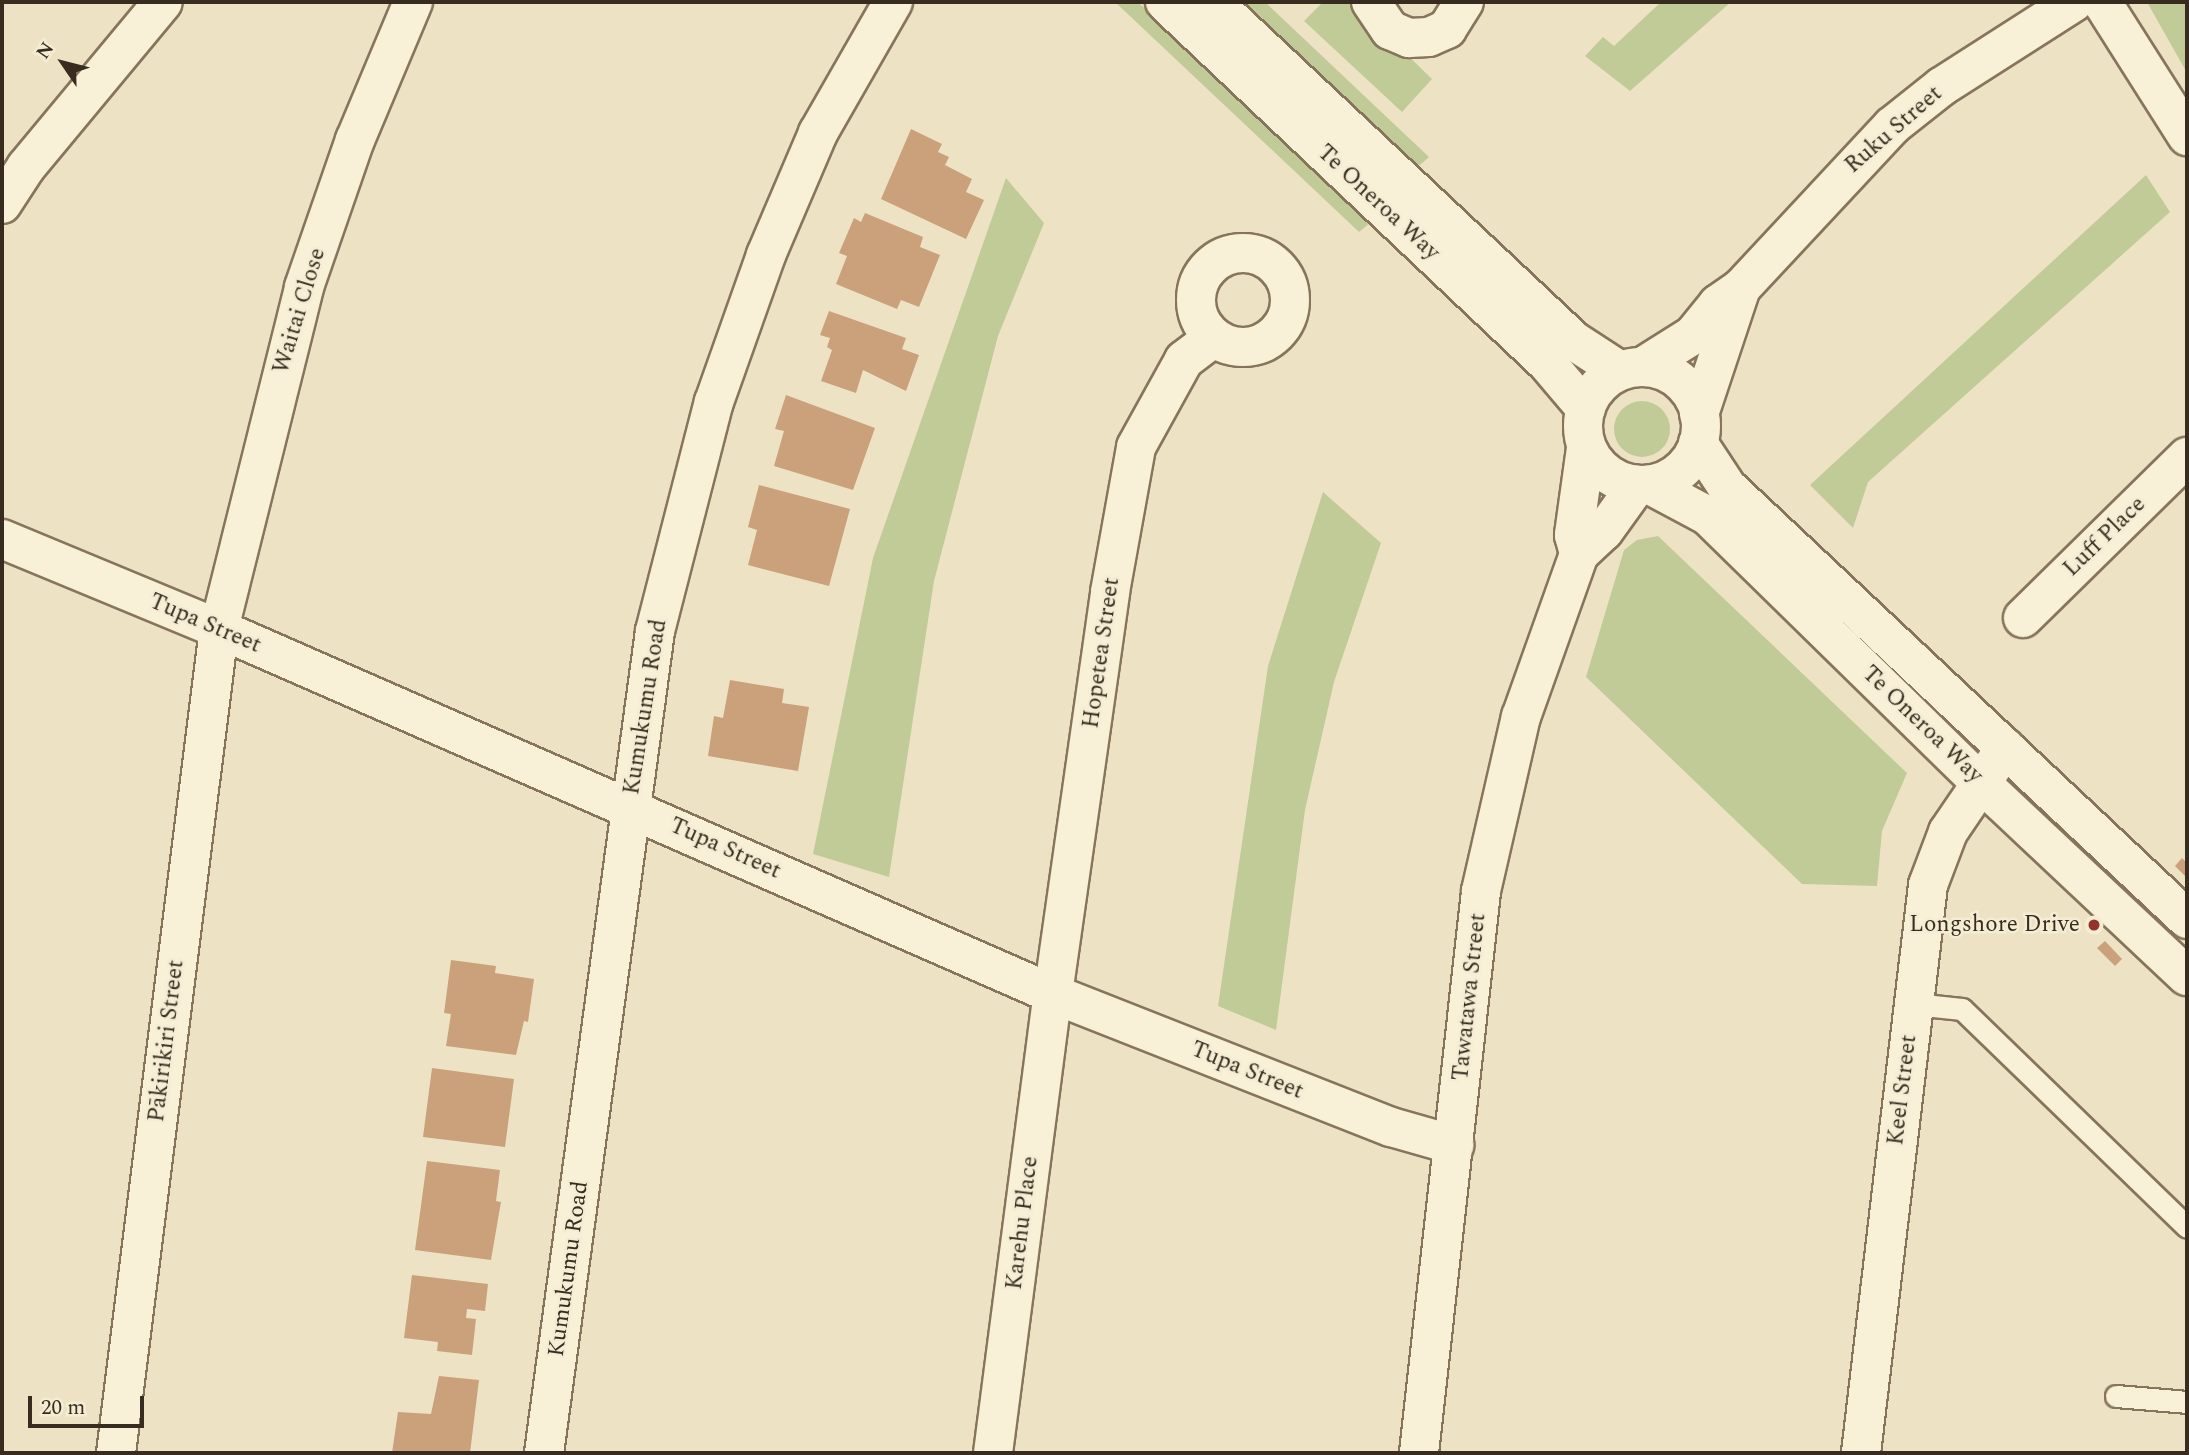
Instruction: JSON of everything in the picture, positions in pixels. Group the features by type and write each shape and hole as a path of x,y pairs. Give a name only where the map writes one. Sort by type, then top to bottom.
{"street":[{"path":"2,204 26,167 163,2"},
{"name":"Waitai Close","path":"219,629 304,287 355,140 412,2"},
{"name":"Kumukumu Road","path":"544,1453 655,631 714,402 766,255 818,133 893,2"},
{"name":"Te Oneroa Way","path":"1166,2 1547,363 1586,409"},
{"name":"Te Oneroa Way","path":"1213,2 1574,341 1631,369 1677,379 1689,391 1699,428 1727,487 2187,919"},
{"path":"1371,2 1375,15 1390,30 1409,38 1429,37 1447,29 1464,2"},
{"name":"Ruku Street","path":"1631,369 1693,335 1718,304 1741,288 1892,127 1941,87 2074,2"},
{"path":"2102,2 2187,136"},
{"name":"Ruku Street","path":"1699,428 1741,288"},
{"name":"Hopetea Street","path":"1053,994 1110,592 1136,447 1184,360 1213,338"},
{"path":"1587,448 1582,428 1586,409 1605,380 1631,369"},
{"path":"1644,485 1681,471 1699,428"},
{"name":"Te Oneroa Way","path":"1587,448 1596,464 1611,477 1644,485 1708,516 1979,781 2187,976"},
{"name":"Tawatawa Street","path":"1579,554 1574,535 1587,448"},
{"name":"Luff Place","path":"2023,618 2187,457"},
{"name":"Tawatawa Street","path":"1419,1453 1481,891 1521,717 1579,554 1604,531 1644,485"},
{"name":"Tupa Street","path":"2,540 219,629 1053,994 1391,1127 1454,1145"},
{"name":"Pākirikiri Street","path":"116,1453 219,629"},
{"name":"Keel Street","path":"1861,1453 1928,885 1948,832 1979,781 2005,748"},
{"name":"Karehu Place","path":"993,1453 1053,994"}],"lane":[{"path":"1914,1004 1962,1009 2187,1227"},
{"path":"2116,1396 2187,1402"}],"green space":[{"path":"1115,2 1138,2 1370,223 1359,232"},
{"path":"1245,2 1265,2 1429,157 1420,165 1412,162"},
{"path":"1323,2 1353,2 1432,79 1402,112 1304,21"},
{"path":"1661,2 1731,2 1630,91 1585,56 1603,37 1614,46"},
{"path":"2147,2 2187,2 2187,73"},
{"path":"2146,175 2170,212 1868,482 1853,528 1810,485"},
{"path":"1006,178 1044,223 998,336 934,581 889,877 813,854 873,558"},
{"path":"1642,401 1653,403 1662,409 1668,418 1668,440 1662,449 1653,455 1642,457 1631,455 1622,449 1616,440 1614,429 1616,418 1622,409 1631,403"},
{"path":"1323,492 1381,543 1334,682 1305,810 1276,1030 1218,1006 1268,666"},
{"path":"1658,536 1907,773 1882,831 1877,886 1802,884 1586,677 1624,550 1637,540"}],"building":[{"path":"911,129 942,144 938,152 949,157 945,165 972,179 966,192 984,200 966,239 881,199"},
{"path":"865,213 923,237 920,247 940,255 919,307 901,300 897,309 836,284 847,256 839,253 854,218 861,222"},
{"path":"829,311 906,338 902,349 919,355 906,391 863,370 856,393 821,381 832,350 827,347 830,338 820,335"},
{"path":"786,395 875,428 853,490 774,466 784,431 775,429"},
{"path":"759,485 850,509 829,586 748,565 757,530 748,527"},
{"path":"730,680 784,689 782,703 809,707 798,771 708,756 714,716 723,718"},
{"path":"2182,858 2187,863 2187,878 2175,866"},
{"path":"2105,941 2122,959 2115,966 2097,948"},
{"path":"451,960 496,966 495,973 534,979 528,1022 524,1021 516,1055 446,1046 451,1014 444,1013"},
{"path":"432,1068 514,1079 505,1147 423,1137"},
{"path":"427,1161 500,1170 496,1201 501,1202 491,1260 415,1250"},
{"path":"412,1275 488,1284 485,1311 467,1309 466,1318 476,1319 472,1355 437,1351 438,1342 404,1338"},
{"path":"439,1376 479,1380 470,1453 392,1453 398,1412 431,1414"}],"place":[{"name":"Longshore Drive","path":"2094,925"}]}
